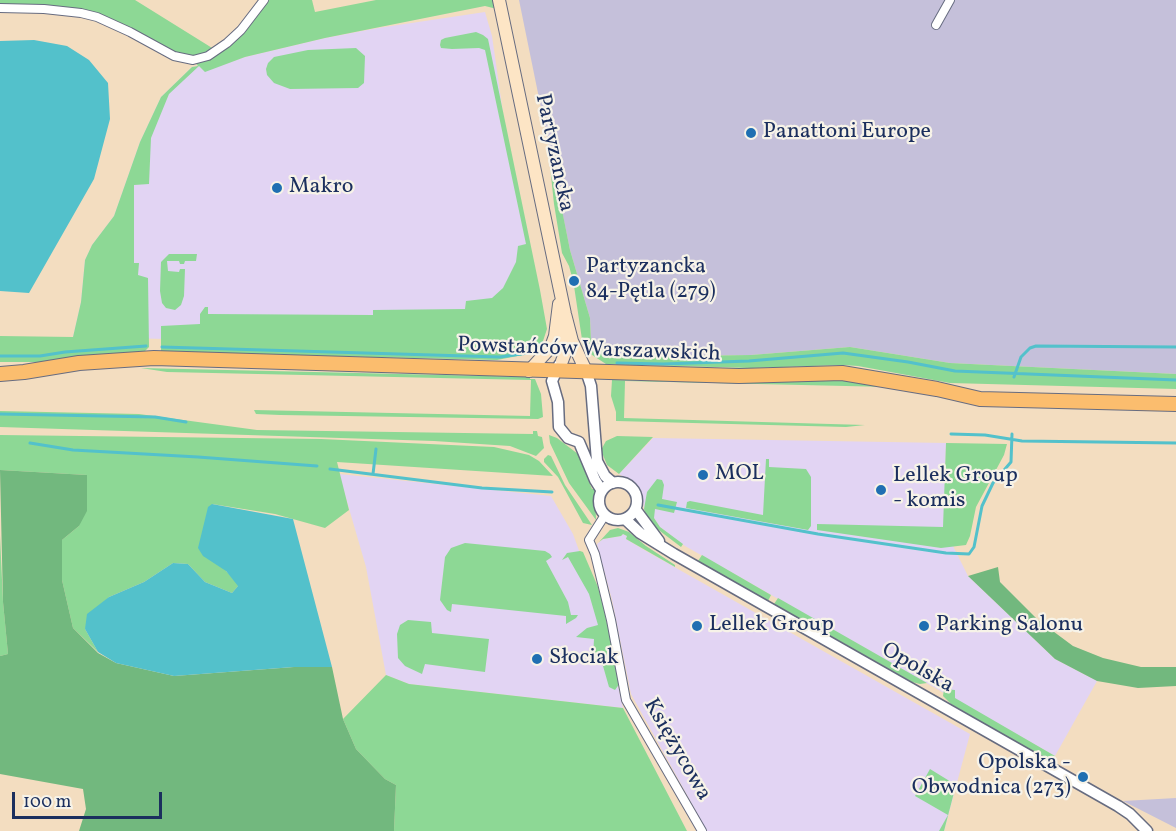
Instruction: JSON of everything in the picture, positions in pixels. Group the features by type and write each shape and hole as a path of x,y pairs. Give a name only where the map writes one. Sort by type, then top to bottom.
{"main road":[{"name":"Partyzancka","path":"499,0 565,314 572,341 586,371"},
{"path":"530,371 551,347 556,327 560,288"},
{"name":"Partyzancka","path":"559,366 565,353 565,314"},
{"name":"Powstańców Warszawskich","path":"0,374 79,363 154,358 530,371 559,366 586,371 739,376 842,373 981,399 1176,404"}],"street":[{"path":"0,8 81,13 112,24 174,56 193,60 208,56 227,43 253,16 264,0"},
{"path":"936,26 950,0"},
{"path":"559,366 552,381 558,402 559,427 568,438 579,442 602,490 600,506 606,515 615,520 625,519 636,510 638,500 634,491 622,482 613,483 602,490"},
{"path":"586,371 591,386 597,460 605,476 613,483"},
{"name":"Opolska","path":"636,510 663,546"},
{"name":"Księżycowa","path":"606,515 589,540 611,620 626,700 702,831"},
{"name":"Opolska","path":"625,519 640,533 1118,806 1147,831"}],"shaded area":[{"path":"519,0 1176,0 1176,374 950,363 850,347 751,355 617,357 591,341 590,318 570,250"},
{"path":"485,12 492,36 509,155 533,273 452,345 73,337 81,302 85,260 92,245 114,216 140,142 161,97 192,67 199,66 205,71 245,57 325,38"},
{"path":"653,438 946,443 944,528 968,576 1055,659 1097,681 1055,756 685,546 660,527 644,509 642,494 638,486 619,474"},
{"path":"339,474 551,496 573,534 601,611 623,708 409,684 386,675 366,567"},
{"path":"623,534 627,536 626,539 646,551 970,734 944,831 707,831 631,694 612,600 597,544 603,539"},
{"path":"1176,798 1176,828 1123,801"}],"green space":[{"path":"0,0 135,0 217,51 264,0 312,0 315,12 376,0 499,0 501,10 485,6 325,38 245,57 205,72 199,66 169,94 151,138 149,184 134,185 134,263 139,263 138,275 148,278 149,347 144,352 41,362 0,362 0,336 73,337 81,302 85,260 92,245 114,216 140,142 161,97 192,67 198,66 193,60 97,17 0,8"},
{"path":"476,32 488,39 547,329 543,346 536,352 497,360 161,352 161,326 200,324 200,314 205,307 208,307 208,314 373,315 373,310 465,309 466,301 492,298 503,288 516,262 518,246 526,244 485,50 441,48 440,45 441,40 445,38"},
{"path":"356,48 365,56 364,83 358,88 290,89 274,83 267,75 268,63 274,57 308,50"},
{"path":"551,155 570,250 590,318 591,341 617,357 751,355 850,347 950,363 1176,374 1176,389 950,383 843,365 751,368 606,364 589,353 583,346 574,286 576,285 575,277 572,277 562,253 554,204"},
{"path":"169,254 197,254 196,261 185,261 184,264 180,264 179,261 167,261 168,271 179,272 180,269 185,269 184,296 181,305 175,310 166,308 162,303 160,291 161,262"},
{"path":"141,368 530,377 530,379 535,379 541,394 543,417 538,419 280,415 256,414 254,410 530,416 531,380 167,372"},
{"path":"612,380 745,383 846,380 890,387 625,381 624,418 865,425 846,427 616,421 611,396"},
{"path":"0,411 139,414 257,430 533,434 533,431 537,431 538,436 542,437 544,448 536,456 510,446 434,441 0,427"},
{"path":"0,435 321,439 494,447 529,455 539,461 553,476 337,462 349,510 325,528 275,514 212,504 226,571 239,585 232,593 205,582 188,564 173,563 144,582 109,597 85,629 98,652 73,628 62,580 62,540 79,526 87,475 0,470"},
{"path":"549,435 557,438 578,454 592,489 595,489 596,520 569,483 550,443"},
{"path":"617,436 653,437 619,474 607,465 601,450 606,441"},
{"path":"946,443 1007,444 1004,455 976,507 966,545 941,548 817,530 817,524 943,527"},
{"path":"548,455 551,456 565,485 592,525 583,523 558,477 544,462"},
{"path":"766,459 769,459 769,467 806,469 811,477 811,526 808,530 686,508 687,502 690,501 763,515"},
{"path":"0,470 87,475 87,511 79,526 62,540 62,580 73,628 98,653 116,663 174,676 294,667 332,667 343,719 356,749 385,779 396,785 394,831 79,831 86,809 83,789 0,774 0,656 8,654 3,602"},
{"path":"657,479 662,480 664,485 662,499 677,502 674,513 655,509 654,518 660,527 683,544 681,547 656,528 644,509 647,492"},
{"path":"618,528 629,532 675,567 626,539 627,536 623,534 599,542 610,530"},
{"path":"0,535 8,654 0,656"},
{"path":"465,543 545,551 550,554 552,557 546,561 568,602 571,615 578,615 566,624 566,616 452,604 451,612 447,610 440,600 445,557 451,548"},
{"path":"583,552 598,587 604,610 620,683 615,690 609,687 603,666 593,659 594,639 576,637 587,628 598,625 589,594 568,557 562,560 567,553"},
{"path":"702,555 771,595 768,601 698,561"},
{"path":"998,567 1000,582 1038,620 1073,646 1103,658 1141,667 1176,667 1176,686 1138,688 1097,681 1055,659 968,576"},
{"path":"778,598 927,683 912,682 774,604"},
{"path":"408,620 431,622 432,633 489,639 485,672 425,664 422,674 405,666 398,658 397,634 400,625"},
{"path":"386,675 409,684 623,708 687,831 394,831 396,785 385,779 356,749 343,719"},
{"path":"944,689 955,690 955,698 1055,756 1051,763 951,704 943,696"},
{"path":"930,769 956,785 944,831 939,831 948,815 915,796"}],"water":[{"path":"34,40 67,46 89,60 108,83 110,119 94,179 29,293 0,291 0,41"},
{"path":"212,504 293,519 332,667 294,667 174,676 116,663 98,652 85,629 87,614 109,597 144,582 173,563 188,564 205,582 232,593 238,586 226,571 203,556 198,548 208,507"}],"waterway":[{"path":"162,347 500,357 528,353 542,343"},
{"path":"0,356 40,356 146,346"},
{"path":"1014,377 1021,357 1030,348 1036,346 1176,347"},
{"path":"617,363 749,361 843,353 955,371 1176,380"},
{"path":"0,414 155,417 186,422"},
{"path":"951,434 985,435 1022,441 1176,443"},
{"path":"658,505 818,534 946,553 969,554 974,547 982,506 993,483 1011,462 1012,434"},
{"path":"30,443 73,450 317,466"},
{"path":"373,474 376,449"},
{"path":"330,469 482,488 552,492"}],"place":[{"name":"Panattoni Europe","path":"751,133"},
{"name":"Makro","path":"277,188"},
{"name":"Partyzancka 84-Pętla (279)","path":"574,281"},
{"name":"MOL","path":"703,475"},
{"name":"Lellek Group - komis","path":"881,490"},
{"name":"Lellek Group","path":"697,626"},
{"name":"Parking Salonu","path":"924,626"},
{"name":"Słociak","path":"537,659"},
{"name":"Opolska - Obwodnica (273)","path":"1083,777"}]}
